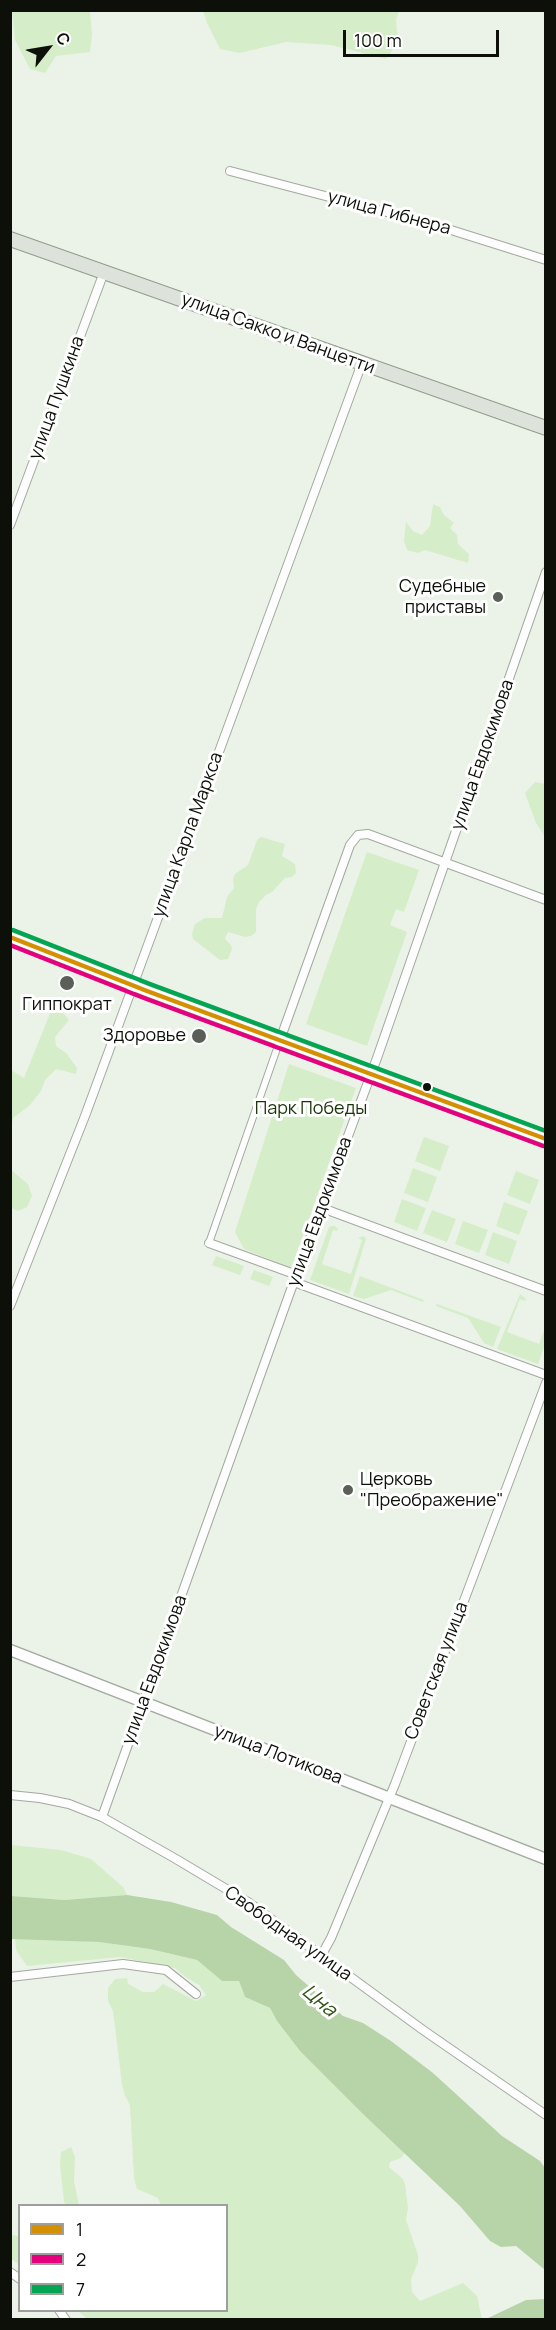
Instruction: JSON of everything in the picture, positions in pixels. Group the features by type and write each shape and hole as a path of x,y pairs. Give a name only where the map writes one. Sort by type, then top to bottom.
{"main road":[{"name":"улица Сакко и Ванцетти","path":"10,239 546,428"}],"street":[{"name":"улица Гибнера","path":"230,171 432,224 546,260"},
{"name":"улица Пушкина","path":"10,525 104,272"},
{"name":"улица Карла Маркса","path":"10,1306 85,1116 362,363"},
{"name":"улица Евдокимова","path":"102,1817 446,863 546,572"},
{"path":"546,900 368,834 358,835 350,845 209,1243 546,1375"},
{"path":"10,937 132,985 546,1139"},
{"path":"322,1208 546,1291"},
{"name":"Советская улица","path":"321,1956 331,1938 389,1798 546,1383"},
{"name":"улица Лотикова","path":"10,1650 546,1859"},
{"name":"Свободная улица","path":"10,1795 69,1804 102,1817 248,1902 433,2037 546,2115"},
{"path":"10,1977 123,1964 166,1970 196,1994"}],"green space":[{"path":"12,11 90,11 92,35 90,52 56,56 45,73 30,69 15,40"},
{"path":"203,11 399,11 396,20 398,42 386,59 331,45 286,42 240,53 220,49"},
{"path":"433,504 440,507 444,515 454,523 450,528 457,535 458,544 469,554 468,563 425,550 418,553 407,550 404,541 406,522 413,531 422,535 430,526"},
{"path":"535,782 545,784 545,837 536,823 525,793"},
{"path":"261,837 285,844 282,856 295,864 296,873 292,877 285,878 259,902 256,909 256,932 245,937 228,932 225,939 232,949 228,959 220,960 193,939 195,924 205,918 222,918 227,897 234,888 235,874 248,865 257,840"},
{"path":"367,852 419,870 404,912 396,909 390,925 407,932 367,1046 306,1024"},
{"path":"51,1011 63,1013 69,1020 55,1037 56,1046 66,1053 77,1068 76,1074 56,1069 45,1080 41,1091 30,1105 13,1118 11,1128 11,1070 24,1078"},
{"name":"Парк Победы","path":"289,1064 356,1088 291,1268 244,1249 235,1232"},
{"path":"424,1137 449,1146 440,1171 415,1161"},
{"path":"413,1168 437,1177 428,1202 404,1193"},
{"path":"11,1170 28,1184 32,1196 27,1207 18,1211 11,1208"},
{"path":"516,1171 539,1180 530,1204 507,1195"},
{"path":"402,1199 426,1208 417,1231 394,1222"},
{"path":"504,1202 528,1211 519,1235 496,1226"},
{"path":"432,1210 456,1219 447,1242 423,1233"},
{"path":"463,1221 488,1230 479,1253 455,1244"},
{"path":"331,1226 338,1229 333,1230 322,1264 351,1274 362,1240 358,1238 364,1236 366,1239 349,1294 310,1280"},
{"path":"493,1232 517,1241 509,1264 485,1255"},
{"path":"216,1256 244,1266 240,1275 212,1265"},
{"path":"254,1270 273,1277 269,1286 250,1279"},
{"path":"360,1276 424,1300 423,1302 391,1290 364,1299 353,1296"},
{"path":"520,1294 526,1299 525,1301 520,1299 507,1332 539,1344 545,1328 545,1344 538,1364 497,1349"},
{"path":"437,1304 501,1327 493,1347 484,1343 468,1318 436,1306"},
{"path":"11,1845 61,1850 91,1859 123,1887 127,1895 64,1900 11,1896"},
{"path":"15,1938 99,1942 150,1949 197,1960 222,1981 239,1981 245,1997 270,2008 300,2051 405,2153 401,2158 390,2162 389,2167 403,2179 405,2184 408,2208 406,2220 418,2255 418,2262 411,2279 412,2292 420,2301 463,2283 477,2296 482,2319 87,2319 79,2312 228,2312 228,2204 161,2204 158,2198 137,2189 134,2178 130,2105 122,2084 113,2011 108,2001 108,1988 115,1979 127,1978 128,1984 143,1992 154,1992 163,1984 196,2001 206,1995 199,1985 175,1968 120,1957 27,1966 16,1950"},
{"path":"71,2147 75,2157 74,2181 79,2204 65,2204 60,2165 61,2152"},
{"path":"11,2235 18,2236 18,2263 11,2259"}],"water":[{"name":"Цна","path":"127,1895 171,1902 217,1915 231,1927 284,1960 296,1975 343,2016 363,2023 391,2041 433,2073 502,2136 540,2161 545,2168 545,2270 516,2246 501,2247 490,2241 460,2206 300,2051 270,2008 245,1997 239,1981 222,1981 197,1960 150,1949 99,1942 11,1939 11,1896 64,1900"},
{"path":"545,2299 545,2319 486,2319 526,2300"}],"transit line":[{"name":"7","path":"13,930 150,984 546,1131"},
{"name":"1","path":"10,937 147,991 546,1139"},
{"name":"2","path":"10,945 144,998 543,1146"}],"place":[{"name":"Судебные приставы","path":"498,597"},
{"name":"Гиппократ","path":"67,983"},
{"name":"Здоровье","path":"199,1036"},
{"name":"Церковь \"Преображение\"","path":"348,1490"}]}
